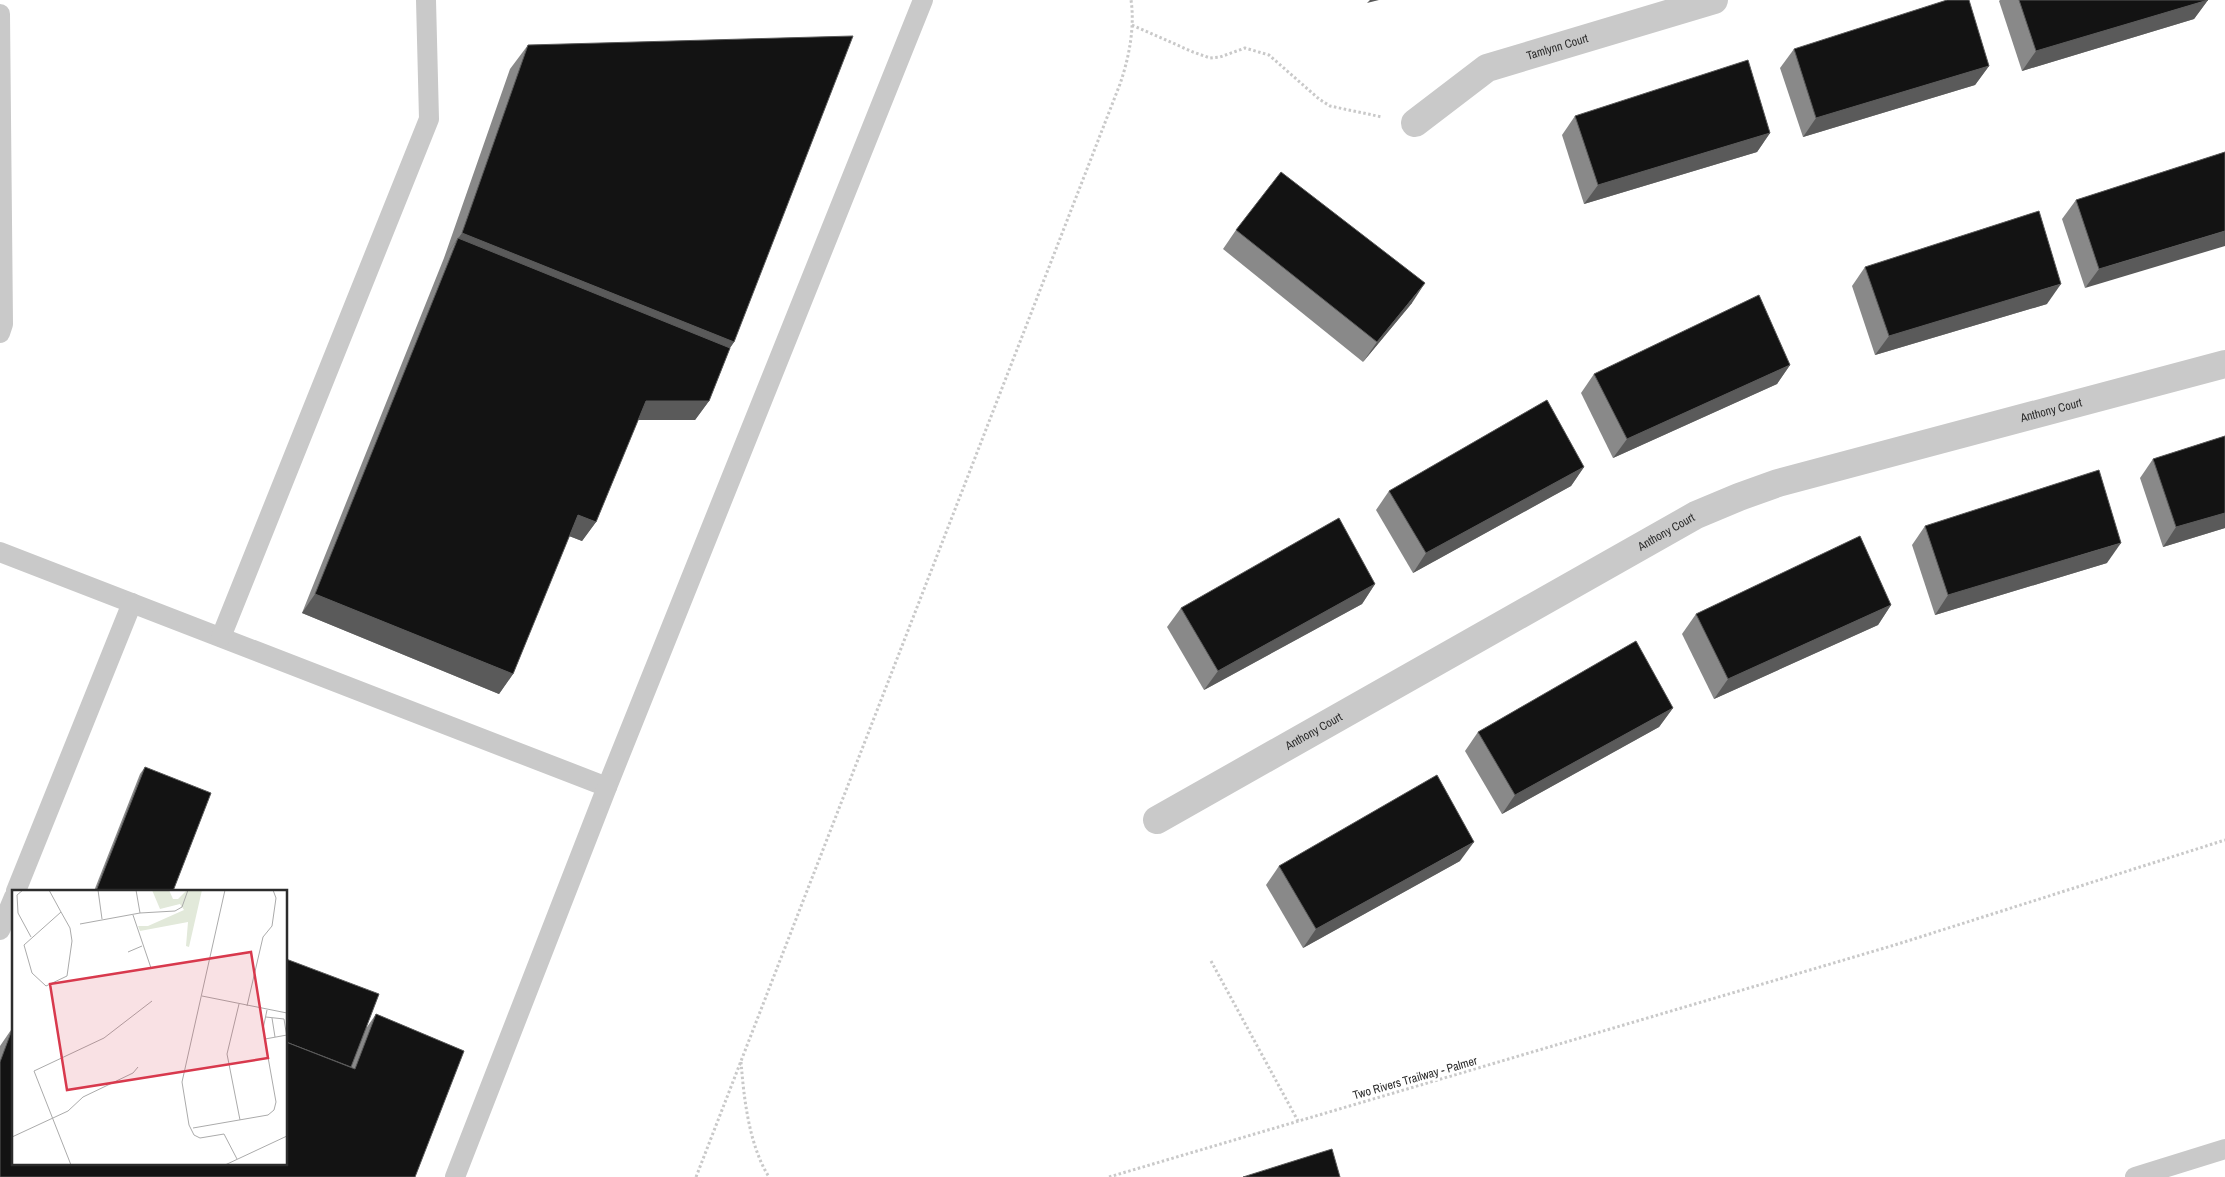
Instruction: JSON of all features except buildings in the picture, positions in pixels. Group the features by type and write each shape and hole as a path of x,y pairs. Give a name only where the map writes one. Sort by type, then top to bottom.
{"street":[{"name":"Tamlynn Court","path":"1415,122 1488,68 1714,0"},
{"name":"Anthony Court","path":"1157,820 1696,515 1739,496 1778,483 2225,364"}],"lane":[{"path":"221,638 429,118 426,0"},
{"path":"456,1177 607,786 923,0"},
{"path":"0,14 4,324 0,333"},
{"path":"0,552 607,786"},
{"path":"16,890 132,603"},
{"path":"0,930 12,902"},
{"path":"2135,1177 2225,1149"}],"path":[{"path":"696,1177 1116,93 1126,61 1132,25 1132,0"},
{"path":"1132,25 1210,58 1220,57 1245,48 1269,55 1319,99 1330,106 1415,122"},
{"name":"Two Rivers Trailway - Palmer","path":"1110,1177 1898,944 2225,840"},
{"path":"1212,962 1298,1121"},
{"path":"741,1061 744,1102 760,1156 770,1177"}]}
